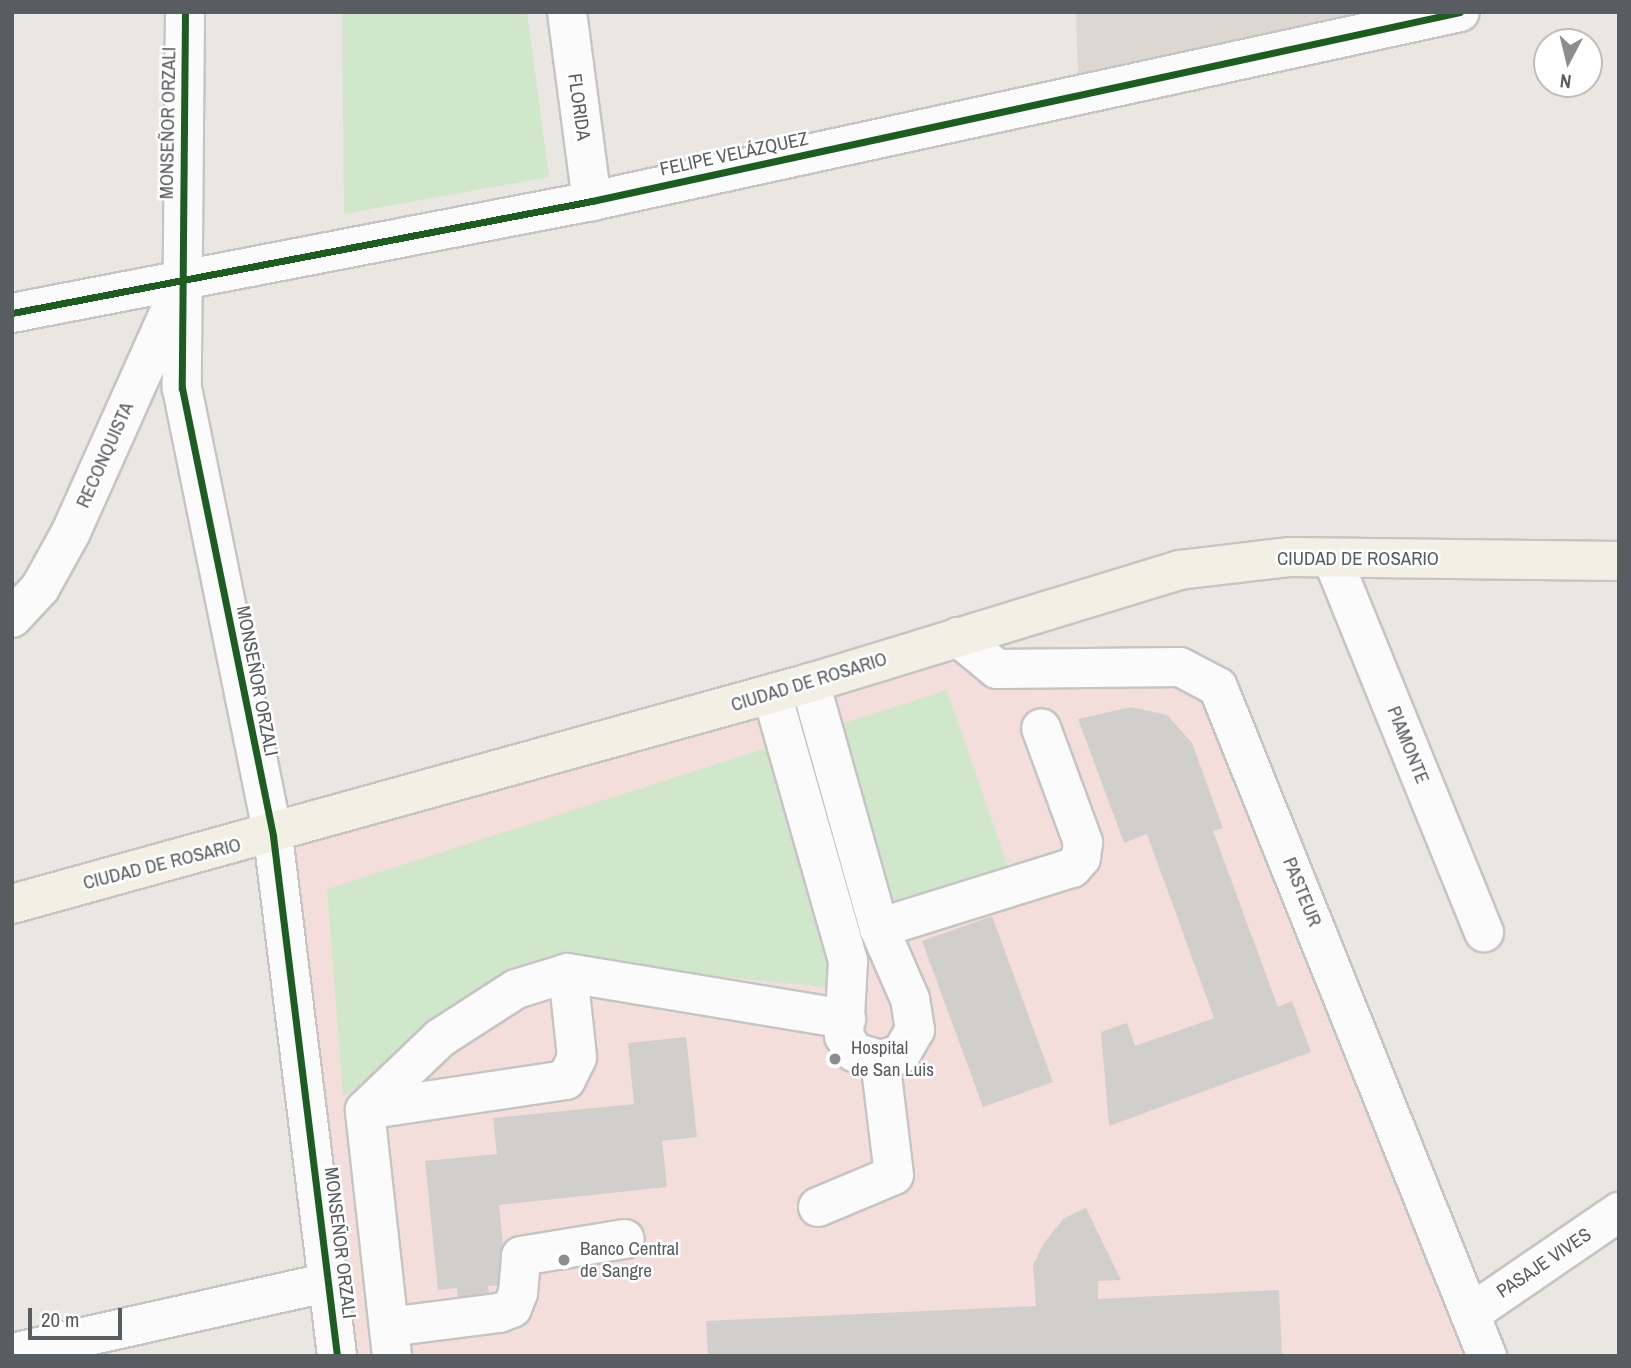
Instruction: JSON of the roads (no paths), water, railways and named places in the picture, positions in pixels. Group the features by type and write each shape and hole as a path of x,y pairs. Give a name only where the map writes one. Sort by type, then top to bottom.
{"main road":[{"name":"CIUDAD DE ROSARIO","path":"12,904 272,836 772,694 1179,570 1249,559 1619,561"}],"street":[{"name":"MONSEÑOR ORZALI","path":"185,12 182,388 272,836 337,1356"},
{"name":"FLORIDA","path":"567,12 592,201"},
{"name":"FELIPE VELÁZQUEZ","path":"12,313 182,283 592,201 1460,12"},
{"name":"RECONQUISTA","path":"12,618 40,588 71,532 182,283"},
{"name":"PIAMONTE","path":"1332,558 1484,932"},
{"name":"PASTEUR","path":"958,637 998,669 1180,667 1218,687 1487,1356"},
{"path":"772,694 848,961 844,1036 854,1052 880,1060 901,1054 915,1030 910,999 879,928 810,683"},
{"path":"879,928 1072,868 1081,858 1083,842 1041,728"},
{"path":"365,1110 440,1038 516,989 568,973 846,1019"},
{"path":"365,1110 566,1080 577,1057 568,973"},
{"path":"818,1207 894,1175 880,1060"},
{"path":"365,1110 390,1341 499,1313 515,1301 521,1256 625,1239"},
{"name":"PASAJE VIVES","path":"1470,1314 1619,1212"},
{"path":"12,1353 329,1282"}],"place":[{"name":"Hospital de San Luis","path":"835,1059"},
{"name":"Banco Central de Sangre","path":"564,1260"}]}
